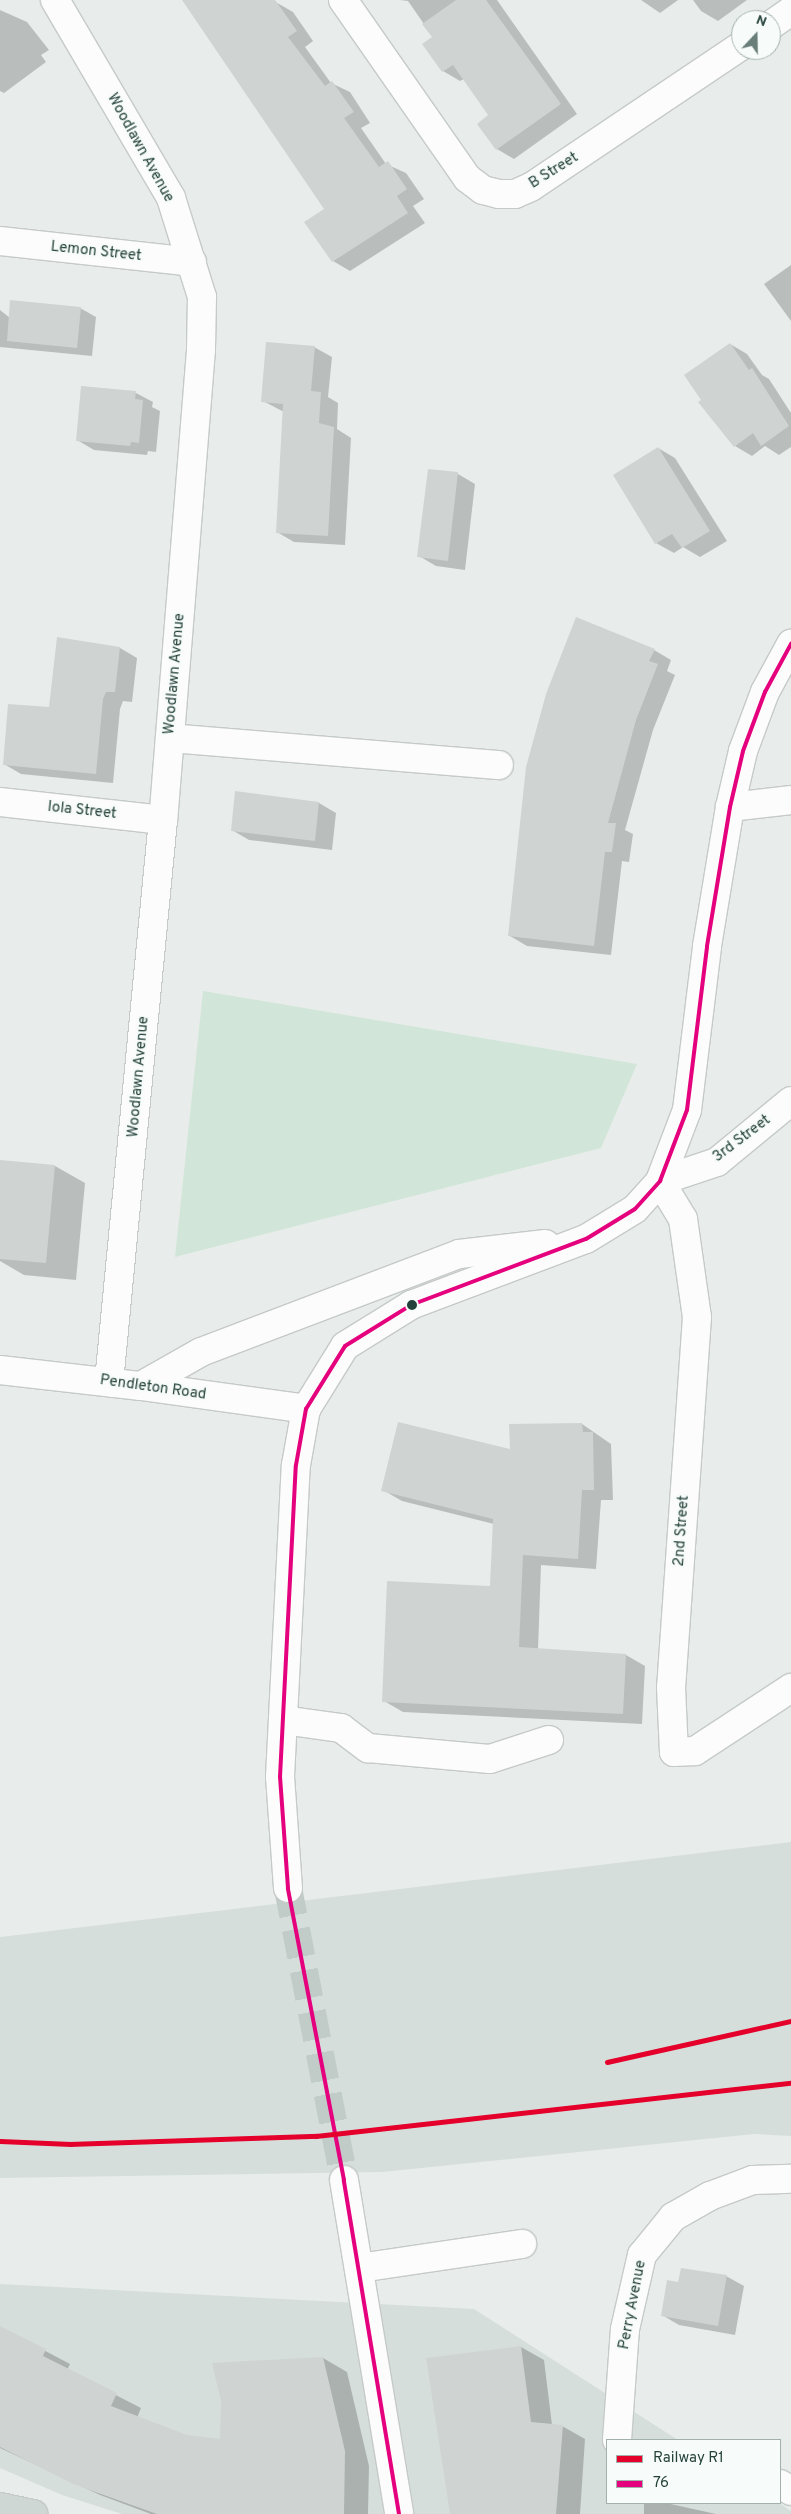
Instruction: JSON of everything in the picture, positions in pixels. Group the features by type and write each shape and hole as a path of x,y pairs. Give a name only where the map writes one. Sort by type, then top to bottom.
{"street":[{"name":"Woodlawn Avenue","path":"55,0 170,198 202,297 202,350 163,820 109,1382"},
{"name":"B Street","path":"343,0 467,178 483,190 499,194 515,194 531,187 731,53"},
{"name":"Lemon Street","path":"0,241 192,262"},
{"path":"288,1888 280,1777 296,1465 306,1410 345,1346 403,1310 586,1239 635,1209 660,1182 687,1110 707,946 730,806 743,750 765,692 791,644"},
{"path":"170,738 499,765"},
{"path":"730,806 791,800"},
{"name":"Iola Street","path":"0,802 163,820"},
{"name":"3rd Street","path":"660,1182 716,1162 791,1101"},
{"name":"2nd Street","path":"660,1182 683,1219 697,1317 671,1687 674,1752 695,1752 791,1688"},
{"path":"141,1386 201,1352 459,1254 586,1239"},
{"name":"Pendleton Road","path":"0,1370 141,1386 306,1410"},
{"path":"284,1720 340,1728 368,1748 490,1760 549,1740"},
{"name":"Perry Avenue","path":"617,2439 625,2329 642,2255 673,2217 710,2196 753,2180 791,2179"},
{"path":"344,2180 400,2514"},
{"path":"359,2268 522,2244"},
{"path":"0,2494 19,2511"}],"shaded area":[{"path":"791,1842 791,2136 754,2134 382,2172 0,2178 0,1937"},
{"path":"0,2284 474,2309 676,2439 606,2439 606,2504 780,2504 791,2511 791,2514 122,2514 62,2495 0,2468"}],"green space":[{"path":"203,991 637,1064 601,1148 175,1257"}],"building":[{"path":"182,0 275,0 297,31 288,37 325,86 332,81 354,112 344,118 379,167 388,161 407,189 397,196 408,213 332,262 304,222 324,209"},
{"path":"456,0 486,0 561,104 496,150 477,124 488,115 453,65 442,72 422,44 432,37 422,24"},
{"path":"10,300 81,307 77,348 7,341"},
{"path":"266,342 315,346 311,391 321,392 319,423 334,427 328,536 276,533 283,404 261,402"},
{"path":"730,343 749,370 752,368 789,426 761,446 753,433 734,447 698,402 701,400 684,375"},
{"path":"81,386 136,391 135,399 143,400 139,443 131,442 130,446 76,441"},
{"path":"658,447 710,531 682,548 672,534 655,544 613,475"},
{"path":"428,469 458,472 448,561 417,557"},
{"path":"576,617 655,649 649,661 658,664 636,720 608,823 616,823 612,852 605,852 594,946 508,936 526,767 546,694"},
{"path":"57,637 120,647 115,692 106,692 103,699 96,774 3,765 8,704 49,707"},
{"path":"235,791 319,802 315,841 231,831"},
{"path":"0,1160 55,1165 46,1263 0,1259"},
{"path":"398,1422 510,1449 509,1424 582,1423 583,1432 593,1432 594,1490 582,1490 578,1559 523,1555 519,1647 626,1654 623,1714 382,1702 387,1581 490,1586 493,1519 381,1491"},
{"path":"681,2268 727,2275 718,2326 661,2316 667,2280 678,2282"},
{"path":"0,2326 46,2349 43,2356 117,2393 111,2406 187,2435 220,2439 221,2402 212,2363 323,2357 345,2451 344,2514 157,2514 73,2484 0,2447"},
{"path":"521,2346 531,2422 563,2425 556,2514 450,2514 426,2358"}],"tunnel":[{"path":"288,1888 344,2180"}],"railway":[{"path":"607,2062 791,2021"}],"rail line":[{"name":"R1","path":"607,2062 791,2021"},
{"name":"R1","path":"0,2141 71,2144 316,2136 791,2083"}],"transit line":[{"name":"76","path":"399,2514 344,2180 288,1888 280,1777 296,1465 306,1409 345,1346 411,1305 586,1239 635,1209 660,1181 687,1110 707,946 730,807 743,751 765,692 791,644"}]}
